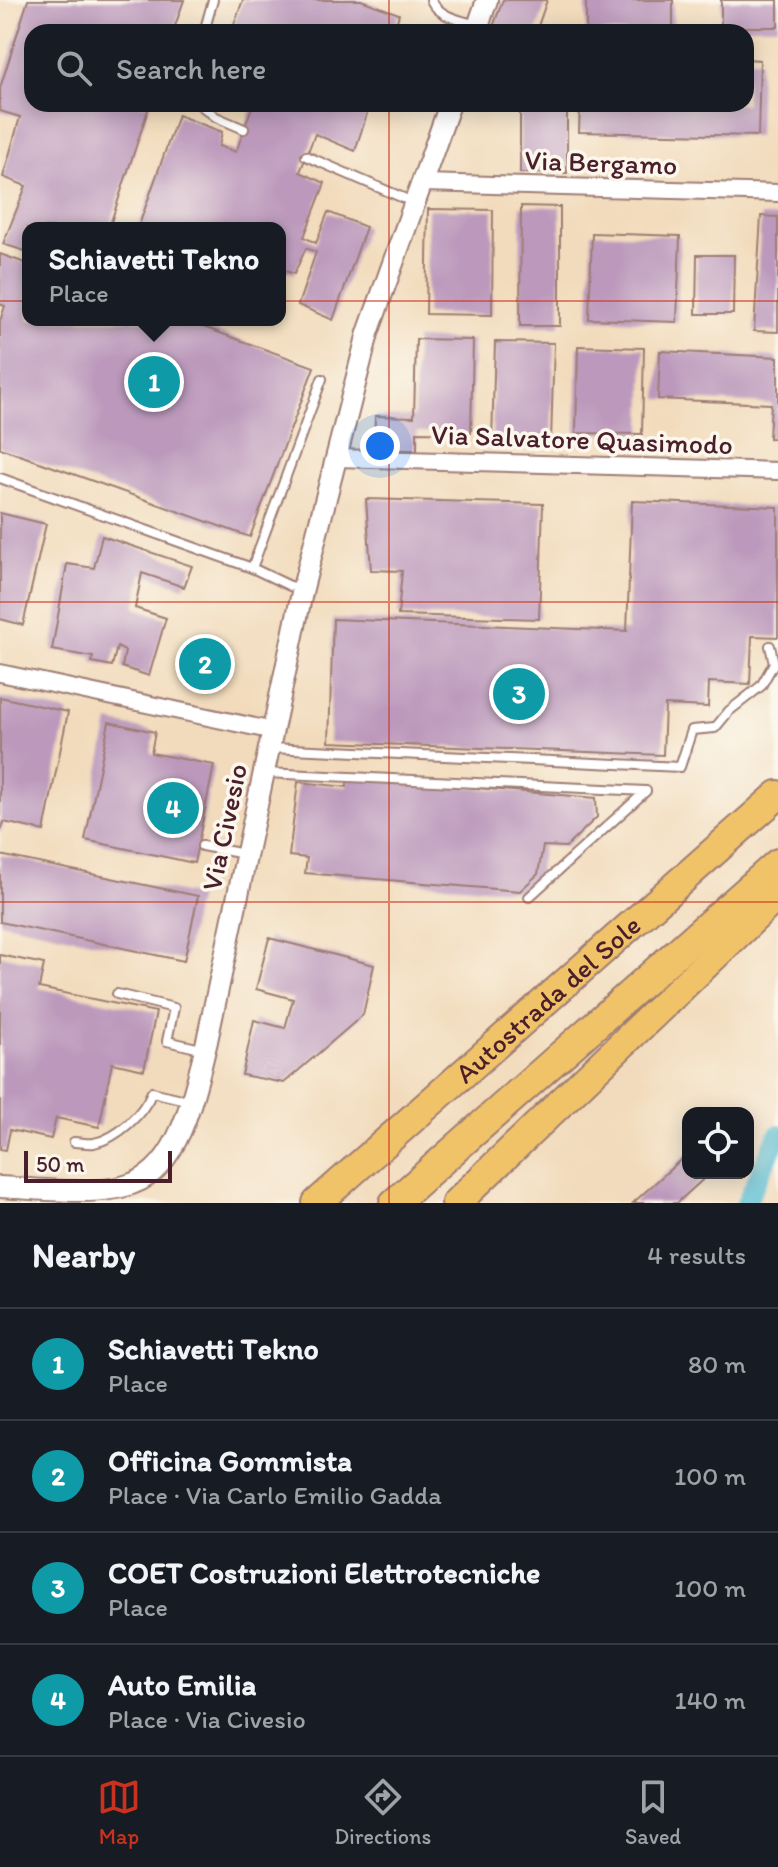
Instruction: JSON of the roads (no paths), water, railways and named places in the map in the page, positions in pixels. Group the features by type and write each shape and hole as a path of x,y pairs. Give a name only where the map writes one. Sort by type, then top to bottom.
{"highway":[{"name":"Autostrada del Sole","path":"317,1203 778,795"},
{"name":"Autostrada del Sole","path":"394,1203 778,863"},
{"path":"456,1203 778,895"}],"street":[{"path":"479,24 487,0"},
{"name":"Via Civesio","path":"0,1187 64,1190 117,1188 136,1183 164,1160 191,1102 205,1050 303,588 368,333 447,112"},
{"name":"Via Bergamo","path":"423,183 778,193"},
{"name":"Via Salvatore Quasimodo","path":"337,458 778,471"},
{"path":"0,673 272,739"}],"lane":[{"path":"206,24 213,0"},
{"path":"431,0 435,9 465,24"},
{"path":"209,112 244,129"},
{"path":"306,156 415,203"},
{"path":"252,568 322,379"},
{"path":"0,478 252,568 290,586 303,588"},
{"path":"272,739 680,767 692,730 715,728 729,711 761,686 774,663 770,646"},
{"path":"265,773 646,791 529,897"},
{"path":"202,846 247,854"},
{"path":"117,994 174,1008 167,1041 205,1050"},
{"path":"74,1142 94,1143 117,1132 141,1113 152,1092 191,1102"}],"waterway":[{"path":"746,1203 778,1135"}],"place":[{"name":"Schiavetti Tekno","path":"154,382"},
{"name":"Officina Gommista","path":"205,664"},
{"name":"COET Costruzioni Elettrotecniche","path":"519,694"},
{"name":"Auto Emilia","path":"173,808"}]}
